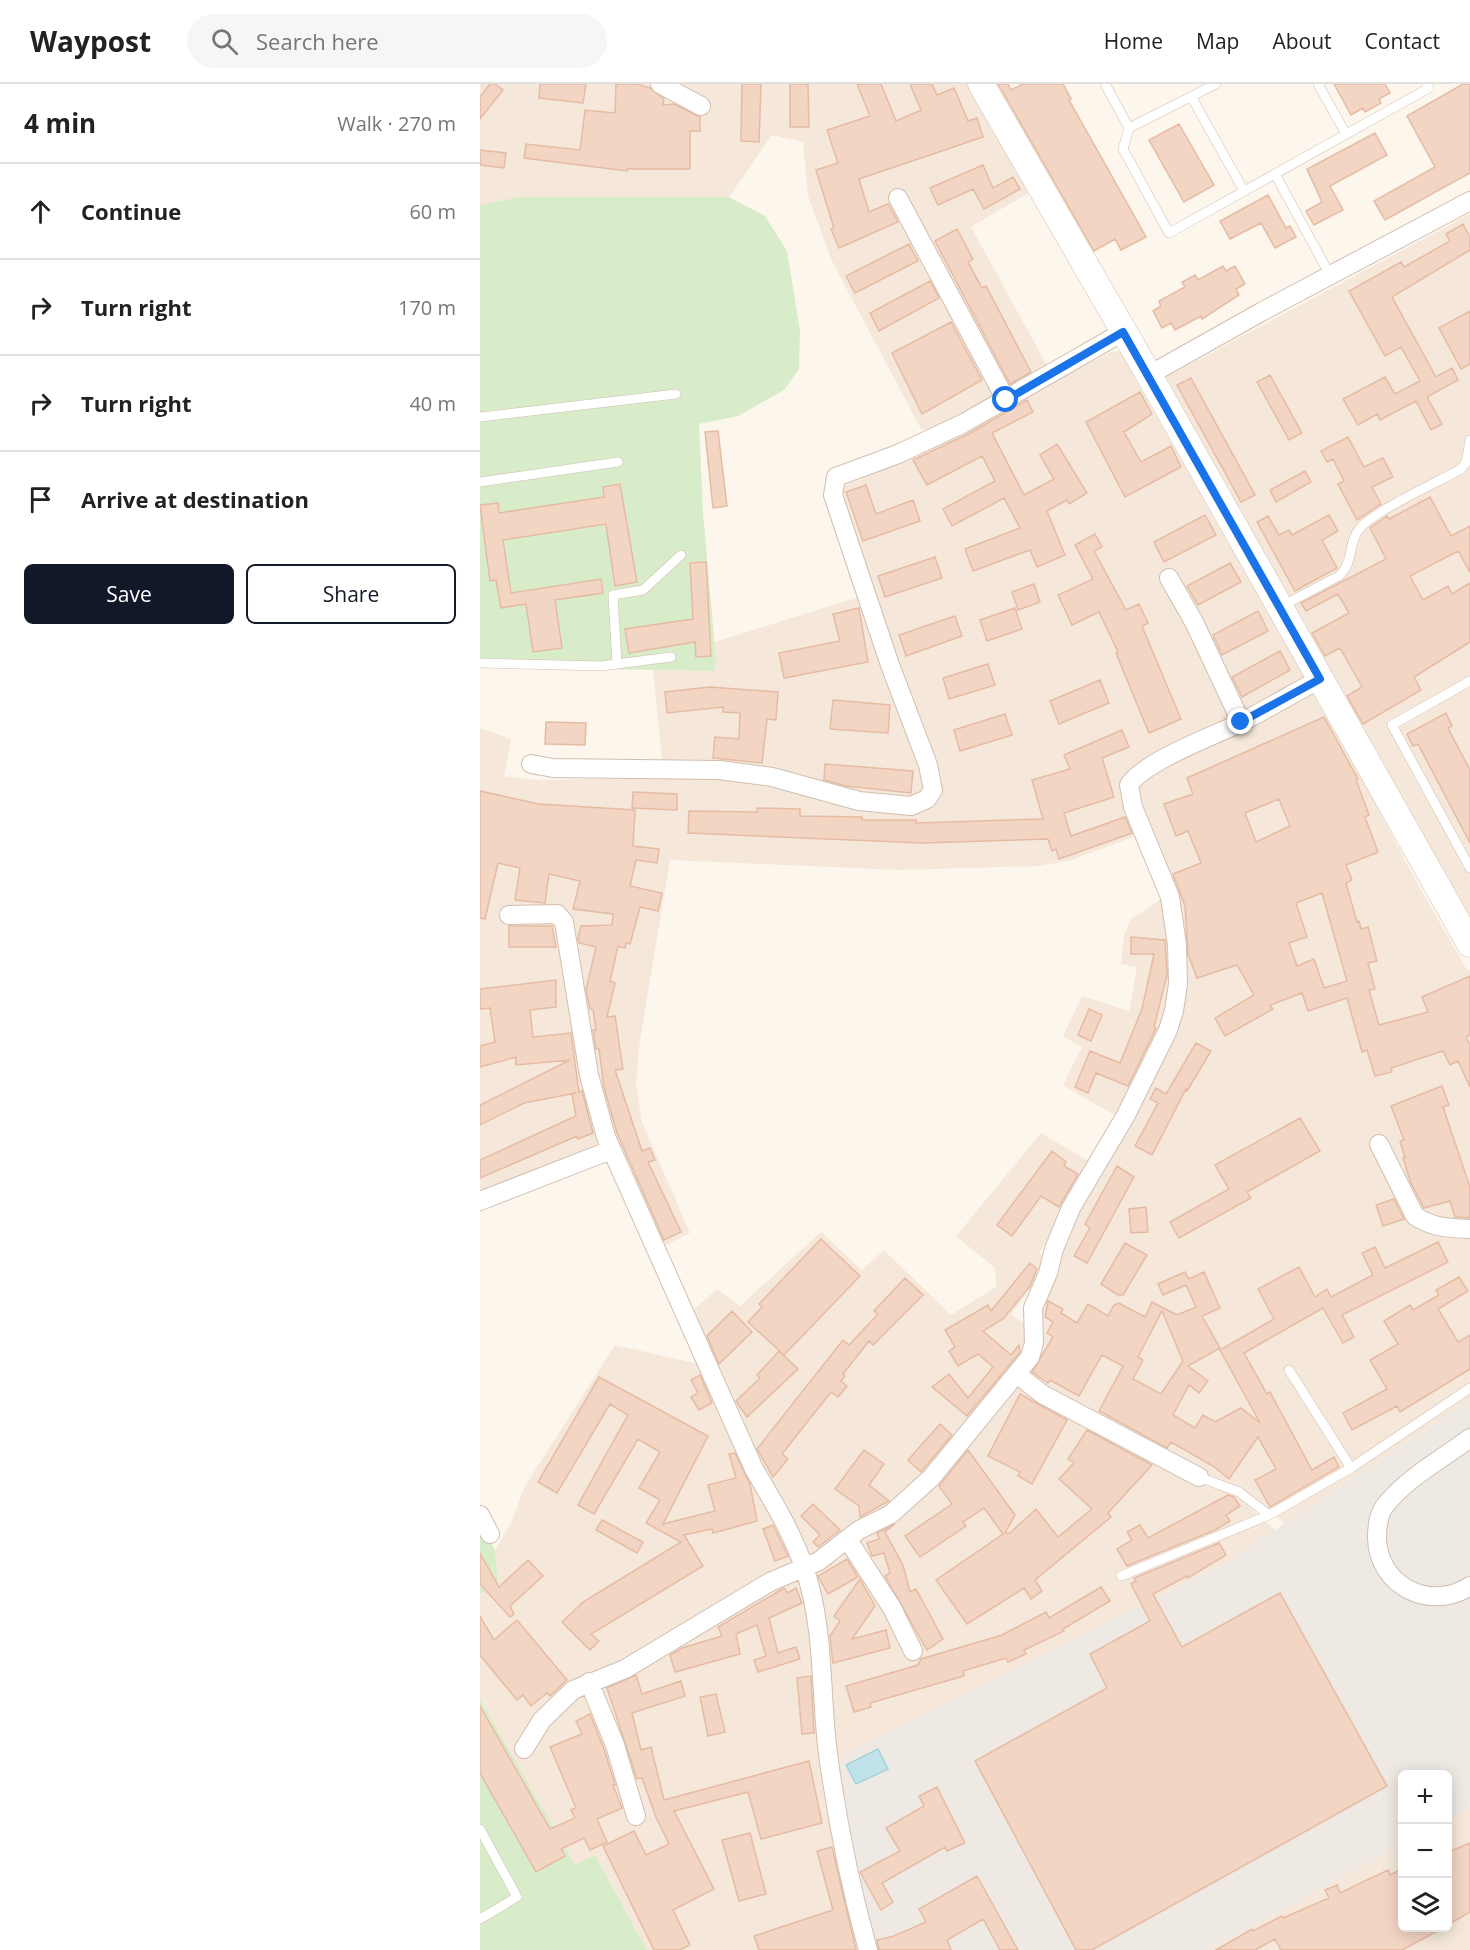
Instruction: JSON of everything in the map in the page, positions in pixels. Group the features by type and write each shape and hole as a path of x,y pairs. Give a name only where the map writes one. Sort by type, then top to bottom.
{"street":[{"path":"660,84 701,106"},
{"path":"981,84 1149,375 1470,944"},
{"path":"898,198 1006,400"},
{"path":"1149,375 1470,201"},
{"path":"531,764 553,768 719,770 772,777 859,801 911,806 927,799 933,790 928,765 890,665 833,495 836,477 898,454 1006,400 1123,332"},
{"path":"1169,578 1194,622 1241,722"},
{"path":"524,1749 542,1720 573,1690 625,1669 770,1582 805,1569 891,1514 931,1478 1030,1357 1034,1343 1033,1308 1071,1208 1126,1115 1168,1030 1174,1011 1178,984 1174,913 1170,897 1133,807 1129,785 1134,776 1153,765 1241,722 1320,679"},
{"path":"509,915 557,914 564,922 589,1075 611,1150 754,1469 778,1511 805,1569 814,1602 819,1634 828,1753 838,1821 868,1950"},
{"path":"1379,1144 1415,1216 1440,1228 1470,1229"},
{"path":"480,1201 611,1150"},
{"path":"1017,1374 1042,1394 1199,1477"},
{"path":"1470,1438 1404,1487 1383,1508 1377,1526 1377,1541 1379,1558 1386,1572 1396,1582 1415,1593 1439,1596 1470,1586"},
{"path":"480,1515 490,1534"},
{"path":"848,1540 892,1608 913,1651"},
{"path":"589,1682 615,1744 636,1816"}],"lane":[{"path":"1106,84 1130,128"},
{"path":"1216,84 1130,128 1123,149 1169,233 1429,88 1427,84"},
{"path":"1318,84 1346,134"},
{"path":"1192,98 1244,191"},
{"path":"1275,174 1330,275"},
{"path":"480,417 676,394"},
{"path":"1279,607 1339,576 1350,561 1356,535 1374,517 1461,469 1466,463 1470,440"},
{"path":"480,482 618,462"},
{"path":"617,664 613,595 643,590 681,555"},
{"path":"480,663 617,664 671,657"},
{"path":"1470,681 1392,725 1470,868"},
{"path":"1289,1370 1351,1468"},
{"path":"1121,1576 1269,1515 1351,1468 1470,1389"},
{"path":"1199,1477 1239,1492 1269,1515"},
{"path":"480,1829 517,1897 480,1918"}],"shaded area":[{"path":"480,84 969,84 1030,192 971,227 1049,369 939,429 921,429 832,261 808,196 803,142 772,135 729,197 518,197 480,205"},
{"path":"1470,214 1470,931 1166,377"},
{"path":"1123,351 1134,377 1305,678 1130,770 1123,779 1138,835 1072,860 1039,866 900,870 670,860 640,1040 636,1085 642,1122 690,1233 652,1252 599,1149 480,1195 480,728 511,739 504,776 537,780 664,777 653,670 713,671 716,660 715,642 858,597 842,487 909,458 1111,352"},
{"path":"1318,692 1412,874 1467,970 1470,970 1470,1400 1285,1524 1263,1505 1224,1482 1167,1456 1030,1377 1028,1368 1037,1315 1052,1289 1062,1242 1170,1039 1183,959 1139,799 1138,787 1154,774"},
{"path":"1163,898 1172,942 1167,1020 1119,1118 1063,1085 1082,1047 1063,1036 1082,996 1129,1011 1137,967 1121,964 1124,935 1131,919"},
{"path":"1041,1133 1094,1164 1039,1253 1047,1260 1045,1270 1011,1314 1026,1325 1029,1349 920,1483 808,1563 758,1466 691,1312 717,1289 740,1306 821,1232 862,1270 884,1250 951,1315 996,1287 995,1268 956,1236"},
{"path":"615,1345 703,1365 781,1522 811,1608 826,1809 864,1950 647,1950 595,1855 575,1866 480,1699 480,1636 487,1625 480,1612 480,1594 498,1582 495,1550 512,1521 525,1486"},
{"path":"1014,1382 1233,1492 1275,1530 1227,1562 833,1761 813,1573 842,1558 855,1538 892,1517"},
{"path":"1470,1400 1470,1807 1452,1817 1452,1770 1398,1770 1398,1846 1208,1950 874,1950 833,1761 1227,1562"},
{"path":"1470,1807 1470,1950 1208,1950 1398,1846 1398,1932 1452,1932 1452,1817"}],"green space":[{"path":"518,197 729,197 765,216 787,251 800,331 799,369 784,390 738,416 699,424 703,512 716,660 714,671 480,667 480,205"},
{"path":"480,1525 495,1550 498,1582 480,1594"},
{"path":"480,1699 575,1865 595,1855 647,1950 480,1950"}],"water":[{"path":"878,1749 888,1769 856,1784 846,1765"}],"building":[{"path":"490,84 495,84 503,90 480,119 480,97"},
{"path":"540,84 586,84 583,103 539,98"},
{"path":"616,84 637,84 650,88 664,99 663,105 674,104 700,117 700,131 690,131 690,169 627,169 627,171 524,158 526,144 580,150 585,110 615,113"},
{"path":"742,84 761,84 759,142 741,141"},
{"path":"790,84 808,84 809,127 790,127"},
{"path":"857,84 881,84 896,121 921,110 910,84 932,84 937,95 954,88 968,121 977,118 983,137 859,179 869,212 888,204 898,222 839,248 831,229 834,228 816,170 838,163 827,130 870,116"},
{"path":"998,84 1008,84 1011,90 1023,84 1063,84 1071,99 1069,100 1146,237 1121,250 1115,239 1094,251"},
{"path":"1334,84 1385,84 1390,93 1379,99 1381,103 1365,112 1363,108 1351,115"},
{"path":"1463,84 1470,84 1470,173 1385,220 1374,201 1435,167 1407,116"},
{"path":"1179,124 1214,185 1184,202 1149,140"},
{"path":"1375,133 1387,155 1330,186 1343,210 1314,225 1306,211 1322,202 1307,169"},
{"path":"480,150 506,153 504,168 480,165"},
{"path":"983,165 993,188 1013,177 1020,189 984,209 973,189 938,205 930,188"},
{"path":"1268,195 1286,228 1290,226 1296,237 1275,248 1261,223 1230,239 1220,221"},
{"path":"1463,224 1470,237 1470,250 1392,297 1436,377 1452,368 1458,380 1427,397 1442,424 1431,430 1416,401 1380,420 1377,414 1358,425 1343,399 1385,377 1395,394 1420,381 1401,347 1385,356 1349,291 1401,262 1404,267 1450,241 1446,234"},
{"path":"957,229 973,259 968,262 982,288 986,286 1031,372 1010,384 935,241"},
{"path":"909,244 918,261 855,293 846,276"},
{"path":"1223,266 1226,271 1235,266 1245,284 1236,289 1239,295 1202,319 1201,316 1175,330 1171,323 1162,328 1153,311 1161,306 1159,301 1185,287 1182,282 1195,275 1198,280"},
{"path":"930,281 939,298 879,331 870,313"},
{"path":"1470,311 1470,364 1461,369 1439,328"},
{"path":"951,322 982,380 922,414 892,353"},
{"path":"1270,375 1302,433 1289,440 1257,382"},
{"path":"1191,378 1255,495 1241,502 1177,385"},
{"path":"1140,392 1152,414 1124,432 1141,462 1171,446 1181,467 1125,497 1086,422"},
{"path":"1027,400 1033,412 992,433 1024,495 1054,479 1040,455 1057,444 1087,493 1069,504 1067,500 1047,511 1065,555 1037,567 1030,550 973,571 965,549 1020,528 1004,498 952,526 943,509 995,481 982,456 927,485 913,460 970,433"},
{"path":"718,431 727,506 713,508 705,432"},
{"path":"1348,437 1364,467 1383,458 1393,477 1372,487 1381,504 1357,520 1338,484 1344,481 1333,459 1327,462 1321,451"},
{"path":"1305,471 1311,482 1276,502 1270,490"},
{"path":"620,484 637,582 615,586 606,524 503,540 511,593 601,579 603,593 555,600 562,648 533,652 526,604 501,608 496,580 490,581 480,505 498,503 499,513 604,497 603,487"},
{"path":"866,485 876,514 913,500 920,521 863,541 846,492"},
{"path":"1430,497 1451,536 1470,526 1470,572 1458,551 1410,576 1423,600 1448,586 1452,594 1470,583 1470,642 1414,677 1421,690 1363,724 1347,696 1362,687 1340,648 1325,656 1312,633 1349,613 1338,594 1306,611 1301,603 1386,559 1370,528 1387,516 1389,519"},
{"path":"1205,515 1216,535 1164,562 1154,542"},
{"path":"1329,515 1338,531 1322,540 1337,568 1295,591 1257,522 1268,516 1279,535 1289,530 1292,535"},
{"path":"1095,534 1102,547 1094,551 1126,610 1139,604 1148,623 1142,626 1181,719 1149,733 1116,653 1118,652 1099,612 1072,625 1058,595 1093,579 1075,545"},
{"path":"935,557 942,578 885,597 878,576"},
{"path":"706,562 711,656 696,657 695,642 629,653 625,629 693,619 690,563"},
{"path":"1230,563 1241,582 1198,605 1187,586"},
{"path":"1034,584 1040,602 1018,610 1012,592"},
{"path":"859,608 868,662 784,678 779,653 840,641 833,614"},
{"path":"1015,608 1022,629 987,641 980,620"},
{"path":"1258,611 1268,631 1222,655 1213,635"},
{"path":"955,616 962,636 906,656 899,635"},
{"path":"1280,651 1290,670 1242,697 1232,677"},
{"path":"988,664 995,685 949,699 943,678"},
{"path":"1100,680 1109,703 1059,724 1050,701"},
{"path":"710,687 778,692 776,720 767,719 762,763 713,758 715,737 739,739 740,713 723,712 723,707 667,713 665,692"},
{"path":"833,700 890,705 888,733 830,729"},
{"path":"1446,713 1452,726 1448,728 1470,770 1470,843 1418,744 1413,746 1407,734"},
{"path":"1005,714 1012,735 960,751 954,730"},
{"path":"1324,717 1358,779 1356,780 1369,815 1365,817 1378,852 1346,865 1352,880 1346,883 1357,922 1359,921 1361,929 1368,927 1377,961 1368,963 1375,989 1369,990 1379,1025 1428,1012 1422,997 1470,976 1470,1035 1466,1037 1470,1045 1470,1087 1458,1061 1450,1065 1443,1051 1391,1068 1392,1072 1375,1076 1367,1050 1362,1052 1347,998 1308,1011 1302,993 1270,1005 1273,1009 1225,1036 1215,1018 1254,995 1237,965 1197,978 1188,954 1185,906 1173,874 1201,863 1188,831 1176,836 1164,804 1193,794 1187,778","holes":["1279,799 1290,826 1256,842 1245,813","1322,893 1347,981 1324,988 1314,959 1297,966 1289,943 1307,937 1296,903"]},
{"path":"546,722 586,723 585,745 545,744"},
{"path":"1122,730 1129,747 1102,758 1114,797 1064,813 1071,836 1125,817 1132,833 1059,859 1056,849 1052,851 1048,839 922,843 688,833 689,811 757,812 757,808 800,809 800,816 862,817 862,820 916,820 916,823 1043,819 1032,780 1070,769 1064,755"},
{"path":"825,764 913,771 911,793 846,786 824,780"},
{"path":"480,791 539,804 635,810 633,846 659,849 657,863 636,860 630,886 662,893 658,911 640,907 630,944 626,943 625,948 618,946 610,981 615,983 607,1017 615,1016 623,1069 615,1070 642,1151 650,1148 655,1160 648,1162 681,1232 664,1240 617,1133 604,1087 599,1049 596,1049 593,1030 596,1030 593,1010 590,1009 586,990 596,947 579,943 581,926 612,925 613,914 573,909 580,881 549,874 545,903 515,900 520,868 498,863 485,919 480,918"},
{"path":"633,792 677,794 677,810 632,808"},
{"path":"509,926 552,926 556,947 509,947"},
{"path":"1131,937 1165,940 1167,975 1154,1027 1156,1028 1128,1086 1096,1073 1088,1093 1075,1087 1090,1051 1120,1063 1142,1009 1154,954 1131,954"},
{"path":"556,980 556,1007 530,1010 533,1037 571,1033 579,1092 582,1091 593,1133 578,1139 577,1136 480,1178 480,1160 576,1116 572,1094 576,1093 524,1103 480,1125 480,1105 570,1060 516,1065 516,1057 480,1067 480,1046 495,1042 490,1008 480,1009 480,989"},
{"path":"1089,1009 1102,1015 1091,1041 1078,1035"},
{"path":"1196,1043 1211,1051 1187,1091 1186,1089 1152,1155 1135,1146 1158,1103 1150,1099 1156,1088 1166,1094"},
{"path":"1442,1086 1449,1105 1443,1107 1470,1187 1470,1218 1455,1217 1450,1201 1424,1208 1410,1181 1400,1141 1404,1140 1391,1106"},
{"path":"1300,1118 1320,1151 1247,1192 1251,1198 1179,1238 1170,1222 1229,1189 1215,1165"},
{"path":"1052,1151 1066,1162 1064,1166 1078,1174 1059,1207 1041,1196 1012,1236 997,1225"},
{"path":"1117,1166 1134,1177 1087,1263 1074,1256 1090,1228 1085,1224"},
{"path":"1394,1199 1404,1219 1383,1226 1376,1205"},
{"path":"1146,1207 1148,1232 1131,1233 1129,1209"},
{"path":"821,1239 860,1276 784,1355 748,1322 762,1307 759,1304"},
{"path":"1438,1242 1448,1262 1342,1315 1354,1337 1343,1343 1323,1308 1244,1353 1267,1394 1270,1392 1312,1470 1334,1457 1339,1467 1270,1507 1255,1480 1276,1469 1258,1437 1229,1479 1213,1466 1171,1442 1167,1448 1099,1411 1123,1366 1102,1355 1079,1396 1050,1380 1048,1383 1032,1372 1053,1337 1047,1333 1053,1322 1045,1317 1048,1301 1063,1309 1061,1313 1077,1323 1088,1304 1108,1316 1114,1305 1119,1303 1145,1317 1152,1302 1177,1315 1196,1307 1186,1285 1163,1295 1158,1284 1185,1272 1189,1279 1204,1272 1220,1308 1202,1316 1220,1348 1188,1366 1208,1381 1199,1393 1189,1385 1173,1415 1195,1428 1203,1415 1215,1422 1241,1408 1260,1423 1220,1350 1274,1319 1258,1289 1299,1267 1315,1297 1327,1289 1331,1297 1373,1275 1362,1253 1375,1247 1385,1268","holes":["1162,1311 1183,1361 1161,1394 1133,1379 1143,1360 1138,1357"]},
{"path":"1125,1243 1147,1255 1123,1295 1118,1295 1101,1284"},
{"path":"1030,1263 1037,1269 1030,1286 1003,1319 983,1331 1011,1355 1019,1345 1020,1352 967,1416 932,1387 949,1374 968,1398 993,1367 978,1354 958,1366 949,1351 955,1347 945,1330 988,1305 991,1311"},
{"path":"1459,1277 1468,1291 1438,1309 1458,1342 1470,1335 1470,1369 1400,1412 1397,1406 1352,1430 1343,1413 1387,1389 1370,1360 1398,1344 1384,1321 1410,1305 1413,1310 1439,1295 1436,1290"},
{"path":"905,1278 923,1295 873,1345 869,1341 843,1374 845,1376 841,1381 847,1386 838,1397 831,1392 782,1454 788,1459 773,1477 757,1449 843,1340 849,1345 878,1314 874,1311"},
{"path":"732,1311 752,1332 719,1364 707,1336"},
{"path":"779,1351 798,1369 747,1417 736,1401 760,1378 757,1375"},
{"path":"700,1375 712,1403 699,1410 691,1397 698,1393 691,1380"},
{"path":"599,1377 708,1436 663,1524 715,1511 708,1485 736,1478 729,1454 735,1453 750,1484 757,1521 713,1533 712,1529 684,1535 703,1566 591,1634 599,1641 590,1650 562,1622 583,1602 681,1542 646,1523 660,1500 639,1488 660,1452 638,1439 594,1514 578,1505 628,1415 610,1404 557,1493 538,1482"},
{"path":"1020,1394 1067,1420 1032,1484 1018,1476 1020,1472 988,1456"},
{"path":"940,1424 952,1435 921,1472 908,1460"},
{"path":"1087,1430 1152,1465 1108,1513 1111,1517 1035,1580 1042,1591 1031,1599 1024,1588 967,1624 936,1580 1003,1534 984,1508 963,1522 966,1526 920,1557 905,1536 952,1504 939,1486 968,1450 1015,1515 1005,1533 1010,1533 1036,1509 1058,1537 1092,1509 1059,1479 1074,1463 1068,1459"},
{"path":"864,1450 884,1464 869,1485 889,1501 860,1517 859,1506 835,1489"},
{"path":"1228,1495 1234,1497 1240,1506 1226,1515 1230,1521 1215,1530 1127,1566 1117,1549 1132,1540 1127,1532 1140,1525 1148,1538"},
{"path":"813,1504 840,1530 818,1547 813,1542 820,1535 801,1516"},
{"path":"602,1520 643,1542 637,1553 596,1530"},
{"path":"895,1524 885,1532 903,1565 910,1592 916,1589 943,1639 927,1650 885,1576 890,1573 884,1553 872,1556 867,1543 879,1539 877,1533"},
{"path":"773,1525 788,1556 775,1561 763,1529"},
{"path":"1219,1543 1226,1555 1188,1578 1187,1576 1153,1594 1182,1647 1280,1593 1387,1786 1092,1950 1076,1950 975,1761 1107,1688 1090,1654 1150,1621 1131,1584 1136,1581 1134,1578"},
{"path":"480,1553 499,1587 528,1560 543,1576 510,1606 514,1614 510,1617 480,1584"},
{"path":"847,1559 858,1577 828,1594 818,1576"},
{"path":"860,1579 875,1606 852,1639 886,1630 890,1648 833,1663 830,1636 840,1621 834,1616"},
{"path":"1101,1587 1110,1601 1063,1629 1064,1631 1024,1650 1026,1654 1008,1662 1006,1658 963,1671 964,1676 870,1703 871,1707 854,1712 846,1686 918,1665 921,1659 1002,1635 1046,1612 1049,1618"},
{"path":"784,1588 788,1593 796,1588 802,1603 769,1618 778,1653 796,1647 800,1659 758,1672 754,1660 766,1656 757,1625 736,1634 740,1654 675,1672 670,1655 682,1648 722,1636 718,1627"},
{"path":"480,1616 494,1640 517,1620 567,1680 550,1696 547,1693 531,1706 523,1695 517,1700 480,1655"},
{"path":"636,1675 642,1694 681,1681 685,1696 632,1713 641,1750 651,1747 664,1800 809,1761 822,1823 761,1839 748,1792 674,1811 714,1889 673,1910 690,1945 679,1950 654,1950 603,1846 634,1831 646,1855 669,1844 656,1817 642,1778 637,1779 607,1688"},
{"path":"811,1676 814,1733 802,1734 797,1678"},
{"path":"716,1694 725,1732 708,1736 700,1697"},
{"path":"480,1706 550,1829 575,1818 571,1810 576,1808 550,1747 582,1734 576,1721 590,1714 604,1749 615,1785 613,1785 622,1808 597,1819 607,1842 590,1850 584,1838 561,1849 565,1856 536,1872 480,1773"},
{"path":"937,1787 965,1843 947,1851 945,1847 882,1883 893,1902 881,1910 860,1872 900,1851 886,1828 924,1806 919,1796"},
{"path":"750,1833 766,1894 739,1901 722,1840"},
{"path":"1470,1843 1470,1912 1452,1923 1452,1878 1452,1850"},
{"path":"832,1847 856,1950 759,1950 754,1936 833,1910 817,1851"},
{"path":"1388,1870 1390,1875 1398,1871 1398,1932 1436,1932 1402,1950 1281,1950 1275,1939 1255,1950 1216,1950 1252,1929 1253,1931 1282,1916 1283,1918 1329,1898 1325,1890 1337,1885 1340,1893"},
{"path":"977,1876 1018,1950 1000,1950 983,1919 947,1940 951,1950 879,1950 877,1940 894,1936 926,1922 919,1909"}],"route":[{"path":"1006,400 1123,332 1320,679 1241,722"}]}
